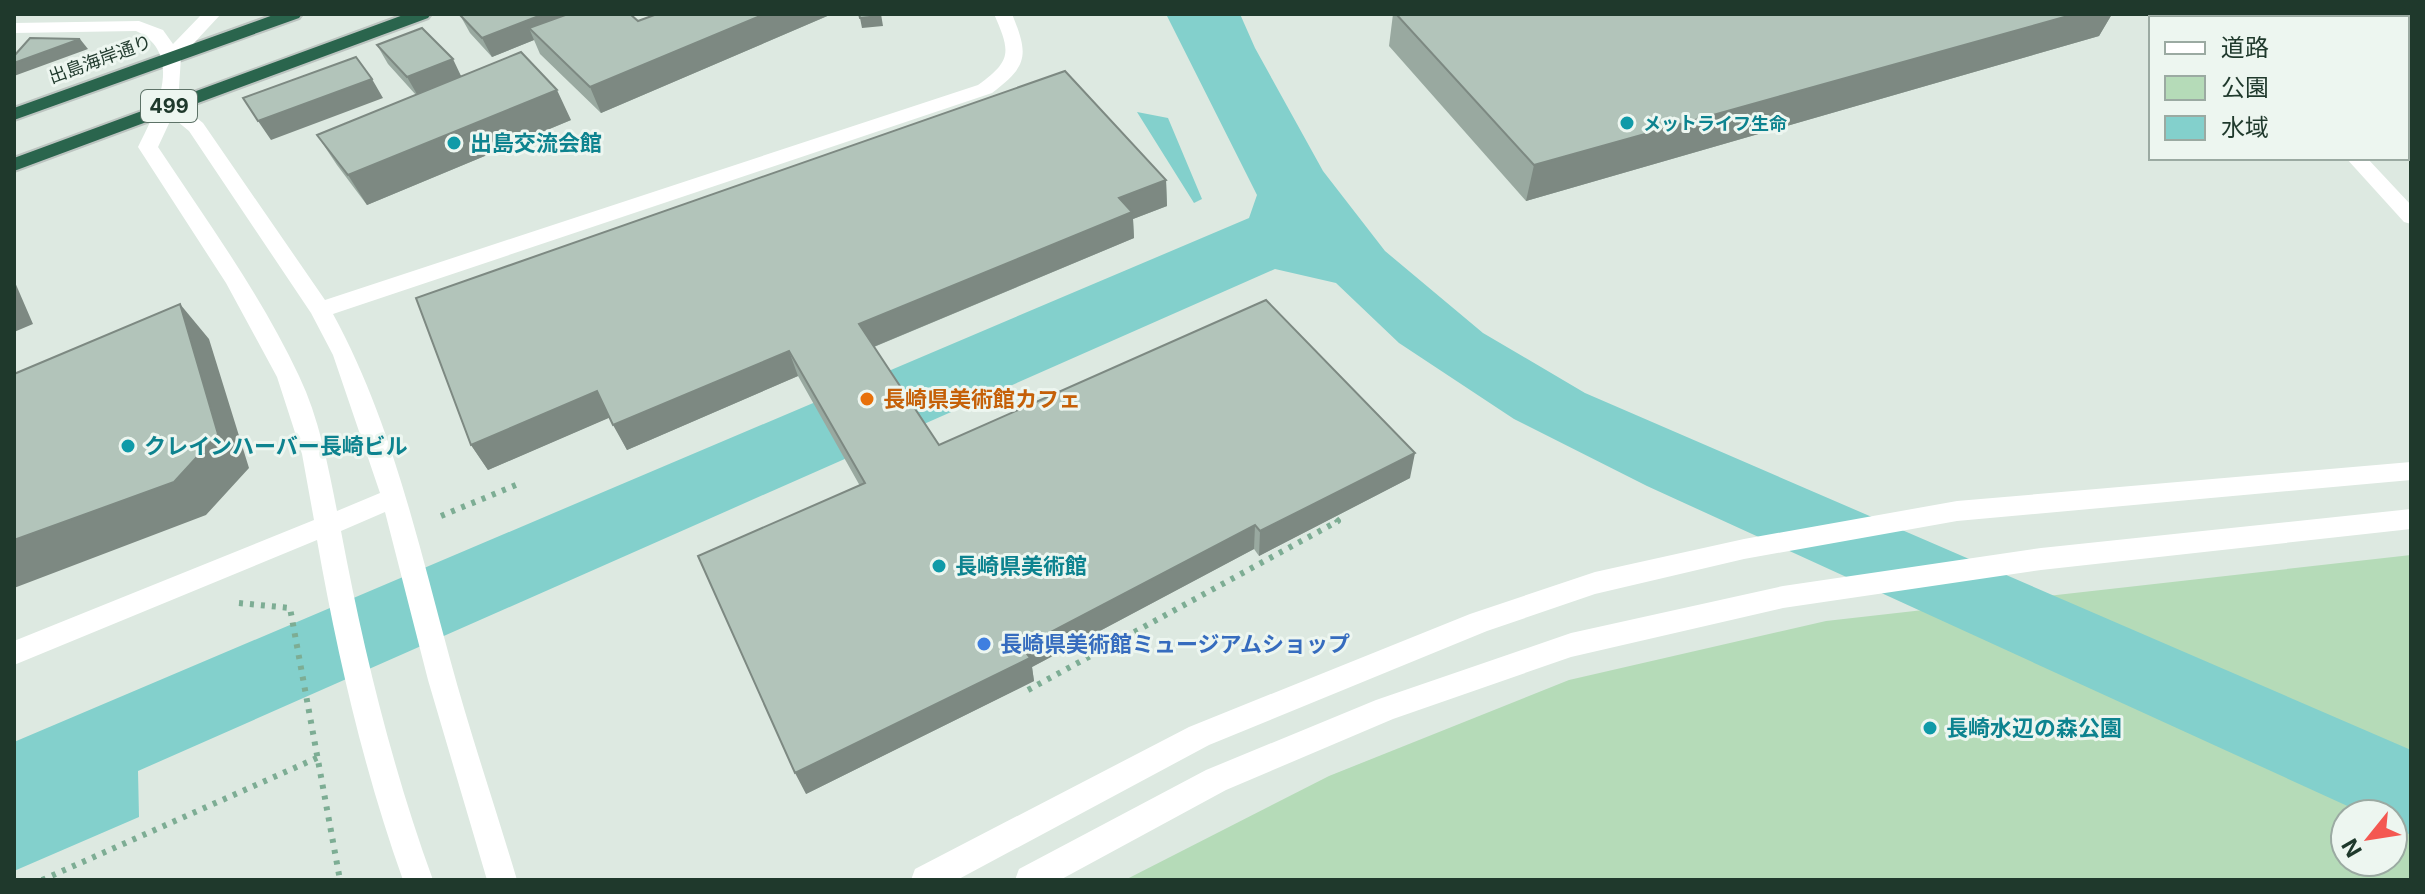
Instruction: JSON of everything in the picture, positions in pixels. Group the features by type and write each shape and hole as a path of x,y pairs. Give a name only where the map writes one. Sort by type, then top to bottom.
{"highway":[{"name":"出島海岸通り","path":"14,114 293,14"},
{"name":"499","path":"14,165 169,105 422,14"}],"street":[{"path":"172,56 212,14"},
{"path":"320,310 985,89 1011,72 1017,51 1003,14"},
{"path":"14,28 139,26 157,34 172,56 169,105 148,147 236,281 288,377 314,454 339,590 370,716 418,880"},
{"path":"169,105 196,127 320,310 344,355 394,498 442,680 502,880"},
{"path":"2358,160 2411,217"},
{"path":"926,880 1199,736 1479,622 1595,583 1744,549 1957,511 2411,471"},
{"path":"14,653 394,498"},
{"path":"1030,880 1216,780 1386,709 1571,645 1783,597 2041,559 2411,519"}],"path":[{"path":"440,517 516,485"},
{"path":"1028,690 1338,521 1328,510"},
{"path":"225,602 290,608 340,880"},
{"path":"42,880 319,757"}],"green space":[{"name":"長崎水辺の森公園","path":"2411,555 2411,880 1125,880 1329,776 1569,680 1826,621"}],"water":[{"path":"1166,14 1240,14 1255,48 1323,171 1385,251 1483,333 1585,393 2411,750 2411,835 2409,798 2330,798 1647,486 1514,419 1399,343 1336,283 1275,269 138,771 139,817 14,871 14,742 1249,218 1257,195"},
{"path":"1137,112 1168,118 1202,199 1194,203"}],"building":[{"path":"462,14 544,14 482,38"},
{"path":"568,14 630,14 638,21 657,14 765,14 590,87 529,28"},
{"path":"859,14 880,14 880,16 860,18"},
{"name":"メットライフ生命","path":"1396,14 2075,14 1534,165"},
{"path":"422,28 453,59 407,77 377,45"},
{"path":"30,38 80,39 14,63 14,56"},
{"path":"521,52 557,90 348,175 317,135"},
{"path":"356,57 372,79 258,121 243,98"},
{"path":"1065,71 1166,180 1119,198 1132,212 859,324 939,445 1266,300 1415,453 1260,531 1255,525 1022,647 1030,658 795,773 698,556 865,483 789,351 613,425 597,391 471,445 416,298"},
{"name":"クレインハーバー長崎ビル","path":"180,304 218,434 174,482 14,540 14,374"}],"place":[{"name":"メットライフ生命","path":"1627,123"},
{"name":"出島交流会館","path":"454,143"},
{"name":"長崎県美術館カフェ","path":"867,399"},
{"name":"クレインハーバー長崎ビル","path":"128,446"},
{"name":"長崎県美術館","path":"939,566"},
{"name":"長崎県美術館ミュージアムショップ","path":"984,644"},
{"name":"長崎水辺の森公園","path":"1930,728"}]}
